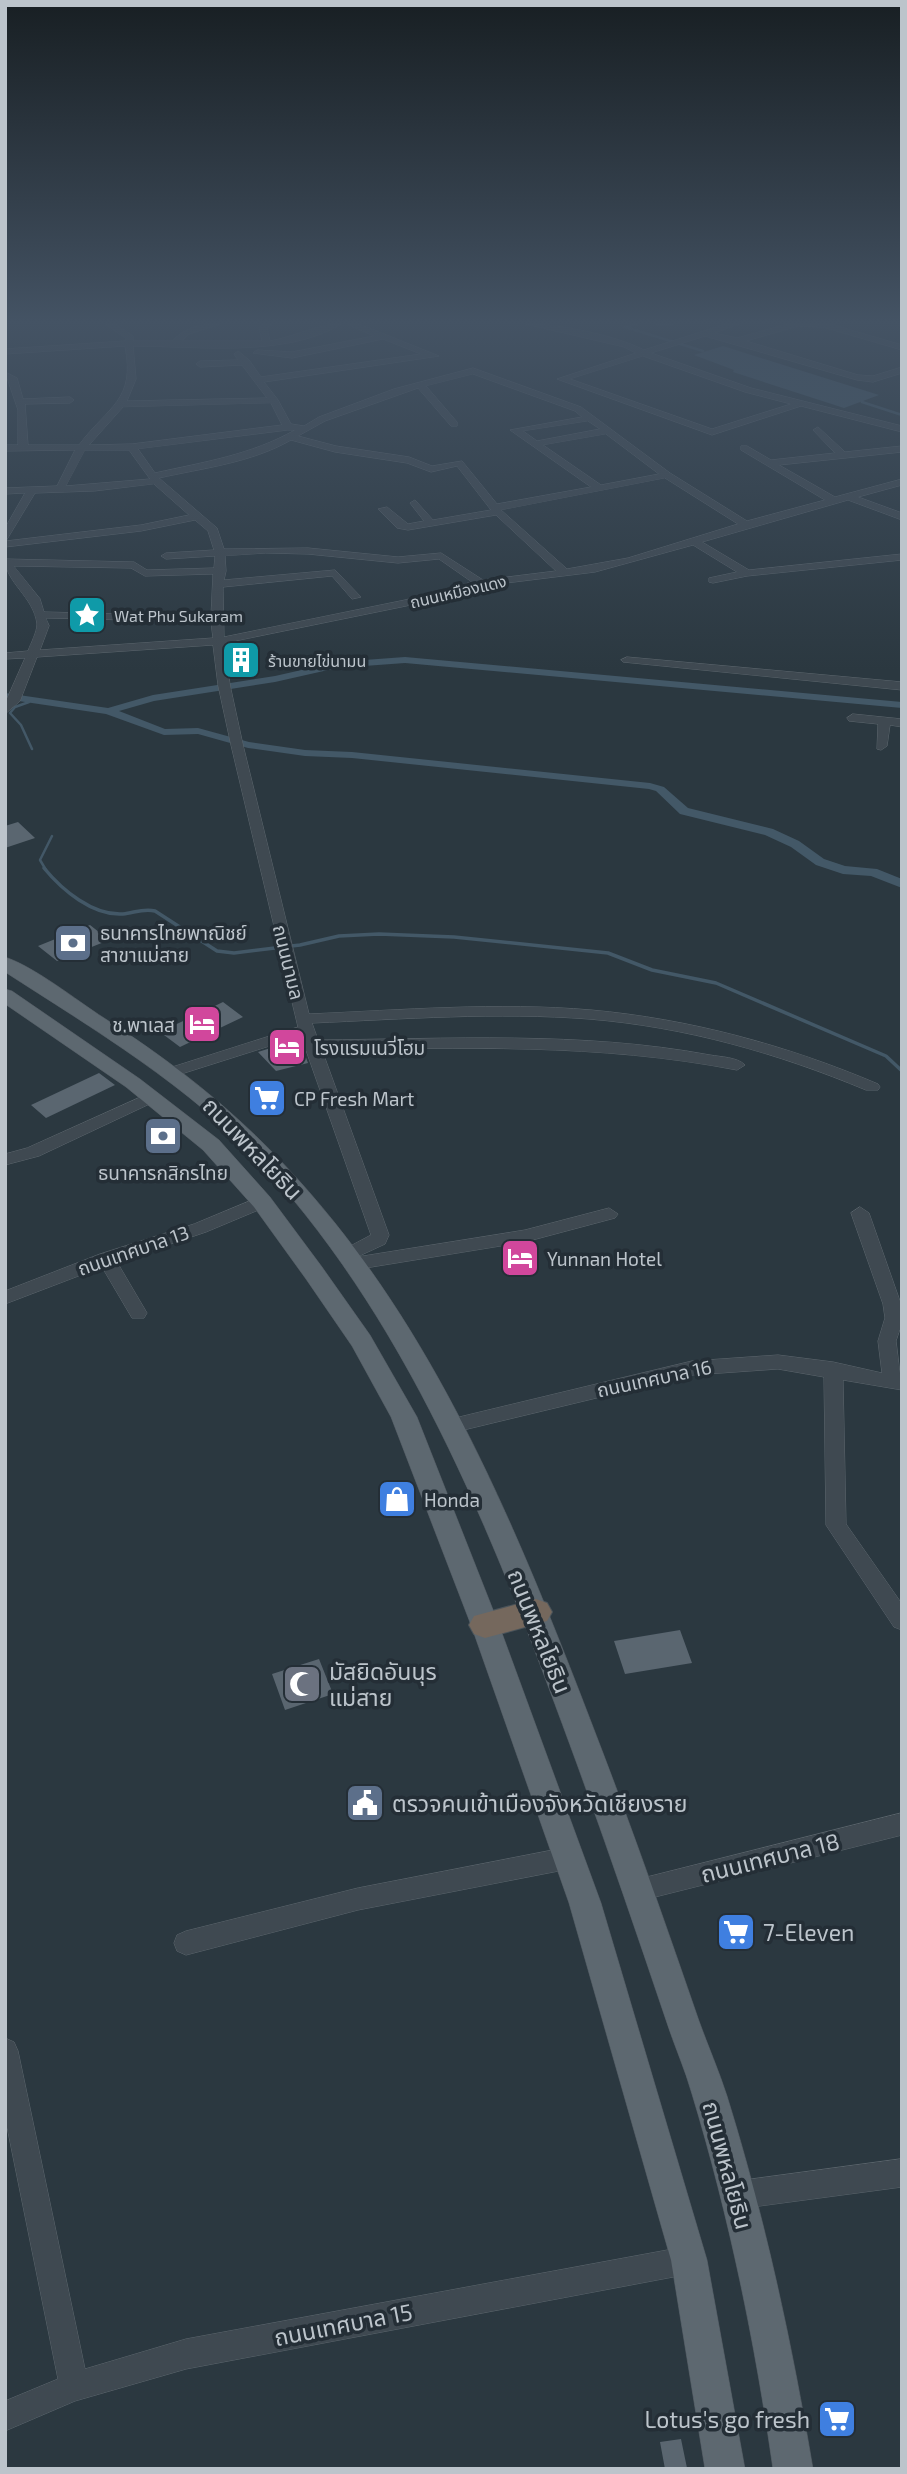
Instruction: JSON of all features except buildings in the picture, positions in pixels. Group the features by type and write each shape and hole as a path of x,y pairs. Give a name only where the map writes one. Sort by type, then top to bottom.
{"highway":[{"path":"485,1625 536,1612"}],"main road":[{"name":"ถนนพหลโยธิน","path":"5,963 172,1072 212,1103 273,1163 350,1260 395,1327 451,1426 536,1612 639,1889 710,2094 764,2302 793,2469"},
{"name":"ถนนพหลโยธิน","path":"5,995 152,1097 211,1145 262,1202 361,1341 404,1417 485,1625 585,1903 689,2260 725,2469"}],"street":[{"path":"22,439 23,448"},
{"path":"60,489 81,449 89,439"},
{"path":"5,448 132,447 211,439"},
{"path":"5,491 60,489 155,478 238,458 275,439"},
{"path":"310,439 335,449 409,460 431,468 459,463 496,510 564,572"},
{"path":"529,439 599,488"},
{"path":"536,444 560,439"},
{"path":"618,439 667,475 746,525"},
{"path":"827,439 842,455"},
{"path":"132,447 155,478 213,530 220,552"},
{"path":"744,448 832,500"},
{"path":"771,463 902,449"},
{"path":"383,509 403,527 667,475"},
{"name":"ถนนเหมืองแดง","path":"5,656 219,641 406,603 481,583 631,561 746,525 902,482"},
{"path":"5,538 31,491"},
{"path":"846,496 902,517"},
{"path":"415,503 431,523"},
{"path":"5,544 141,528 198,516"},
{"path":"693,541 747,573"},
{"path":"166,556 308,551 398,560 441,556 481,583"},
{"name":"ถนนนามล","path":"220,552 221,571 216,619 224,686 236,740 307,1031 380,1234 379,1240 350,1260"},
{"path":"713,580 747,573 902,557"},
{"path":"5,563 134,565 145,573 221,571"},
{"path":"5,563 35,599 43,626 10,705"},
{"path":"220,583 335,573 356,597"},
{"path":"40,615 216,619"},
{"path":"627,660 902,686"},
{"path":"853,718 902,723"},
{"path":"881,746 884,721"},
{"path":"172,1072 307,1031 547,1012 697,1029 772,1048 826,1066 873,1087"},
{"path":"307,1031 434,1044 630,1048 689,1054 737,1065"},
{"path":"5,1160 33,1152 152,1097"},
{"name":"ถนนเทศบาล 13","path":"5,1298 106,1258 200,1228 262,1202"},
{"path":"860,1213 892,1304 894,1318 887,1341 897,1382"},
{"path":"350,1260 525,1236 609,1214"},
{"path":"106,1258 138,1313"},
{"name":"ถนนเทศบาล 16","path":"451,1426 692,1367 778,1362 833,1369 897,1382"},
{"path":"833,1369 836,1525 902,1620"},
{"name":"ถนนเทศบาล 18","path":"639,1889 902,1824"},
{"path":"186,1943 358,1899 569,1858"},
{"path":"5,2051 74,2387"},
{"path":"737,2195 902,2173"},
{"name":"ถนนเทศบาล 15","path":"5,2416 74,2387 186,2354 689,2260"}],"waterway":[{"path":"108,711 153,698 275,679 337,665 405,660 902,705"},
{"path":"5,696 108,711"},
{"path":"29,702 15,707 10,713 21,725 32,749"},
{"path":"108,711 164,732 198,731 248,745 305,753 352,755 650,786 660,789 684,811 769,832 795,844 820,862 843,870 873,872 902,884"},
{"path":"46,870 40,860 52,836"},
{"path":"44,868 69,893 90,906 112,914 155,911 217,951 234,953 300,945 339,936 379,934 454,937 608,953 652,970 716,983 886,1056 902,1071"}],"place":[{"name":"Wat Phu Sukaram","path":"87,615"},
{"name":"ร้านขายไข่นามน","path":"241,660"},
{"name":"ธนาคารไทยพาณิชย์ สาขาแม่สาย","path":"73,943"},
{"name":"ช.พาเลส","path":"202,1024"},
{"name":"โรงแรมเนวี่โฮม","path":"287,1047"},
{"name":"CP Fresh Mart","path":"267,1098"},
{"name":"ธนาคารกสิกรไทย","path":"163,1136"},
{"name":"Yunnan Hotel","path":"520,1258"},
{"name":"Honda","path":"397,1499"},
{"name":"มัสยิดอันนุร แม่สาย","path":"302,1684"},
{"name":"ตรวจคนเข้าเมืองจังหวัดเชียงราย","path":"365,1803"},
{"name":"7-Eleven","path":"736,1932"},
{"name":"Lotus's go fresh","path":"837,2419"}]}
